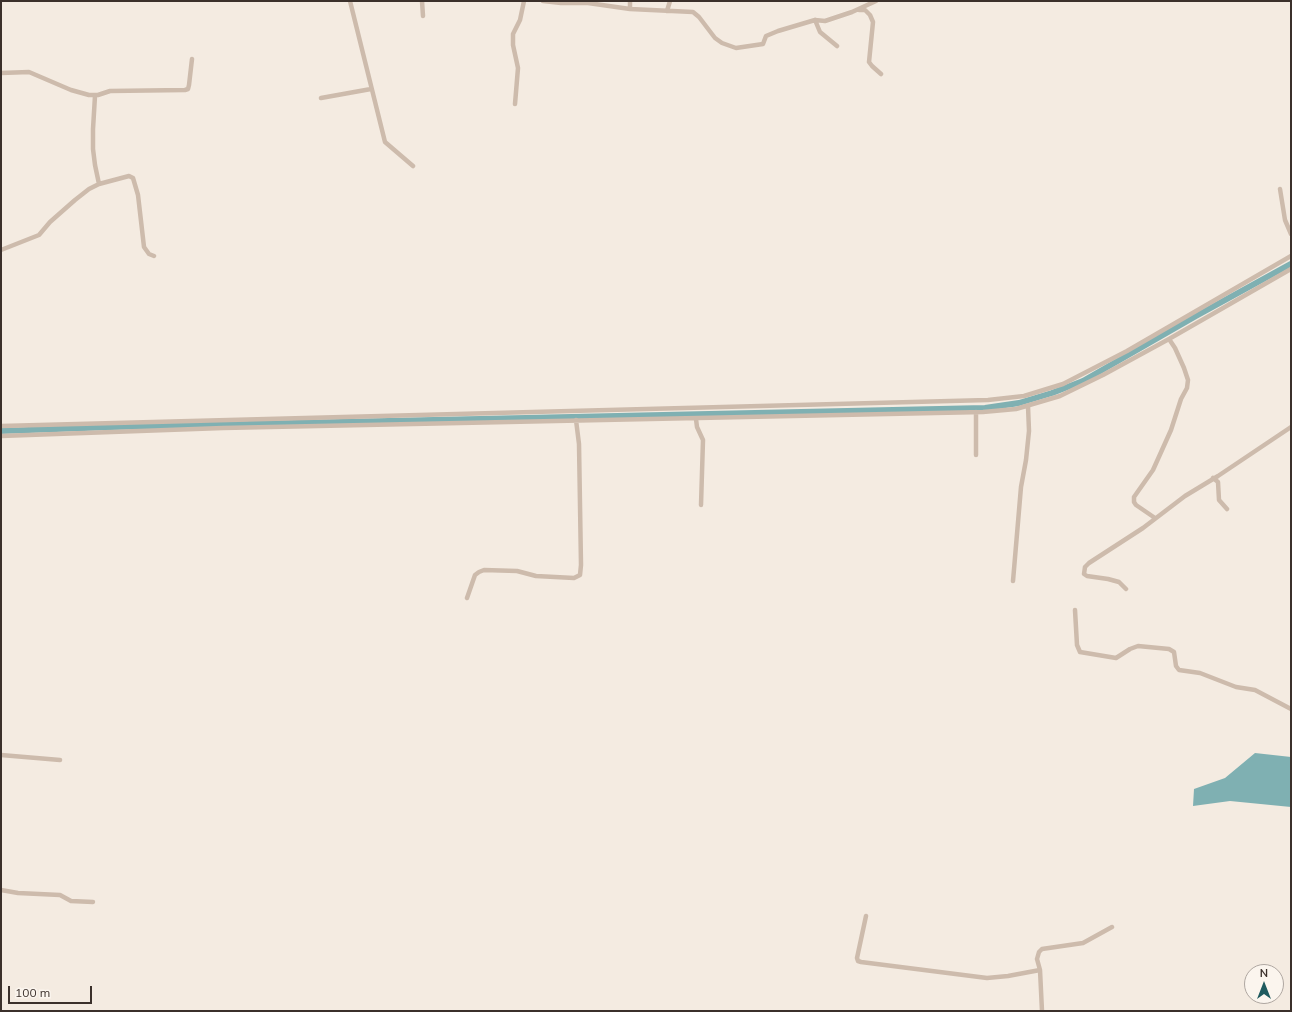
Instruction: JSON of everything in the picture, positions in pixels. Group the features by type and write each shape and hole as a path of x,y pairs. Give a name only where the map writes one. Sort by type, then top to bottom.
{"street":[{"path":"350,1 385,142 413,166"},
{"path":"422,1 422,16"},
{"path":"515,104 518,68 514,52 513,34 520,20 524,1"},
{"path":"543,1 588,3 630,9 693,12 716,38 722,43 736,48 763,44 766,36 778,31 815,20 825,21 858,10 876,1"},
{"path":"630,1 630,9"},
{"path":"668,11 670,1"},
{"path":"858,10 865,10 870,15 873,22 869,62 881,74"},
{"path":"815,20 820,32 837,46"},
{"path":"1,74 29,72 89,96 95,96 110,91 185,90 188,89 190,85 192,59"},
{"path":"321,98 371,89"},
{"path":"95,96 93,149 99,184"},
{"path":"1,250 39,235 50,222 89,189 99,184 129,176 134,178 138,195 144,247 149,254 154,256"},
{"path":"1280,189 1285,220 1291,234"},
{"path":"1,426 988,400 1024,396 1063,384 1126,351 1291,256"},
{"path":"1,436 223,428 461,424 576,420 696,419 976,412 1016,409 1060,396 1103,376 1291,270"},
{"path":"1155,518 1136,506 1134,497 1153,470 1160,457 1181,399 1187,388 1188,380 1184,368 1175,348 1169,340"},
{"path":"1013,581 1021,488 1029,431 1028,406"},
{"path":"976,412 976,455"},
{"path":"696,419 697,427 703,440 701,505"},
{"path":"467,598 475,575 484,570 517,571 536,576 551,577 574,578 580,575 579,444 576,420"},
{"path":"1126,588 1119,582 1108,578 1087,576 1084,574 1085,568 1089,563 1143,528 1185,496 1291,427"},
{"path":"1213,478 1218,482 1219,500 1227,509"},
{"path":"1075,610 1077,645 1080,652 1116,658 1138,646 1169,649 1174,652 1176,666 1179,670 1200,673 1236,687 1255,690 1291,709"},
{"path":"1,755 60,760"},
{"path":"1,890 18,893 60,895 70,901 93,902"},
{"path":"866,916 857,958 858,961 861,962 987,978 1040,970"},
{"path":"1042,1011 1038,959 1039,952 1042,949 1078,944 1112,927"}],"water":[{"path":"1255,753 1291,757 1291,807 1230,801 1193,806 1194,789 1225,778"}],"waterway":[{"path":"1,431 112,427 985,408 1019,403 1052,393 1083,381 1196,316 1291,264"}]}
